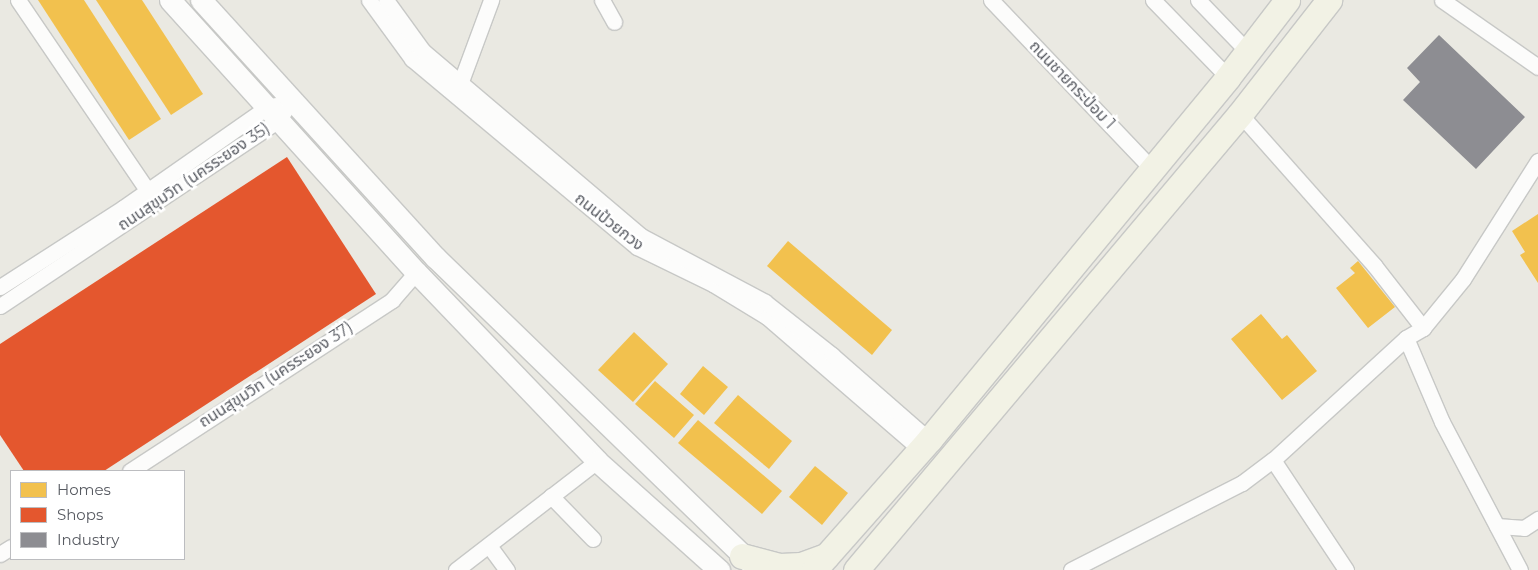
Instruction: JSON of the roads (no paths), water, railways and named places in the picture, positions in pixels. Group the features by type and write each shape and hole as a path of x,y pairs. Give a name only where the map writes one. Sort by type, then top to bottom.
{"main road":[{"path":"750,563 780,566 820,563 925,445 1153,170 1248,52 1287,0"},
{"path":"856,570 1240,114 1329,0"}],"street":[{"path":"18,0 151,197"},
{"path":"170,0 416,272 597,461 719,570"},
{"path":"201,0 435,257 750,563"},
{"name":"ถนนป้วยกวง","path":"369,0 412,59 637,247 713,284 767,317 925,445"},
{"name":"ถนนป้วยกวง","path":"386,0 422,51 641,236 765,302 832,355 925,445"},
{"path":"460,84 491,0"},
{"path":"602,0 614,22"},
{"name":"ถนนชายกระป่อม 1","path":"991,0 1153,170"},
{"path":"1152,0 1228,77"},
{"path":"1198,0 1248,52"},
{"path":"1452,3 1538,67"},
{"name":"ถนนสุขุมวิท (นครระยอง 35)","path":"0,306 151,197 291,100"},
{"path":"1240,114 1374,265 1423,328"},
{"path":"1071,570 1242,483 1273,460 1406,338 1423,328 1463,279 1538,161"},
{"name":"ถนนสุขุมวิท (นครระยอง 35)","path":"0,287 151,197"},
{"name":"ถนนสุขุมวิท (นครระยอง 37)","path":"132,470 392,300 416,272"},
{"path":"1406,338 1442,422 1520,570"},
{"path":"1273,460 1346,570"},
{"path":"456,570 490,547 551,496 597,461"},
{"path":"551,496 593,539"},
{"path":"1497,526 1524,528 1538,519"},
{"path":"490,547 507,570"}]}
